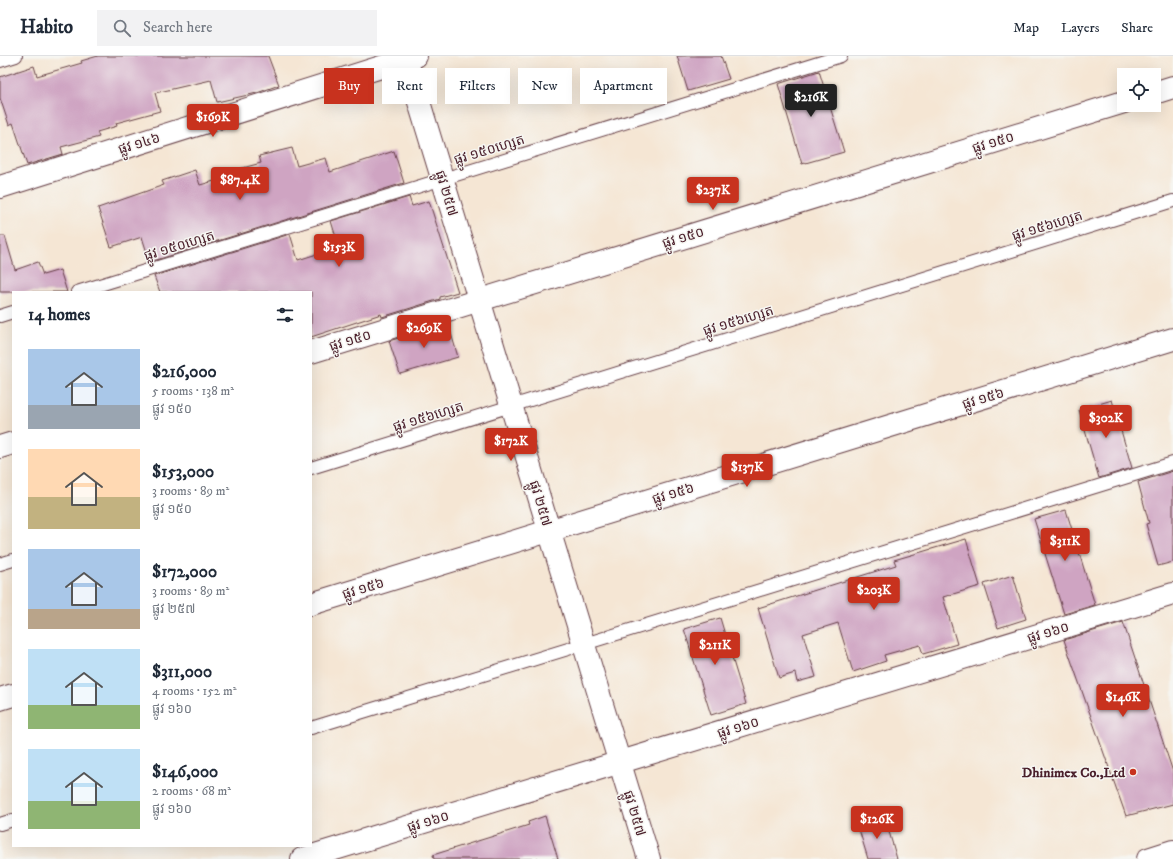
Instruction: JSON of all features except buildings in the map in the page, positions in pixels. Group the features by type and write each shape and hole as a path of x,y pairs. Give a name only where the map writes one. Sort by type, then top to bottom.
{"street":[{"name":"ផ្លូវ ២៥៧","path":"409,57 442,179 649,859"},
{"name":"ផ្លូវ ១៤៦","path":"0,185 409,57"},
{"path":"1161,90 1173,87"},
{"name":"ផ្លូវ ១៥០","path":"312,352 1117,104"},
{"name":"ផ្លូវ ១៥៦","path":"312,604 1173,339"},
{"path":"0,447 12,443"},
{"name":"ផ្លូវ ១៦០","path":"302,859 1173,594"},
{"path":"0,699 12,695"},
{"path":"1148,859 1173,851"}],"lane":[{"path":"0,61 16,56"},
{"name":"ផ្លូវ ១៥០ហ្សេត","path":"80,291 841,56"},
{"name":"ផ្លូវ ១៥៦ហ្សេត","path":"312,468 1173,201"},
{"path":"0,316 12,312"},
{"path":"312,728 1173,463"},
{"path":"0,564 12,560"},
{"path":"0,824 12,820"}],"place":[{"name":"Dhinimex Co.,Ltd","path":"1133,772"}]}
